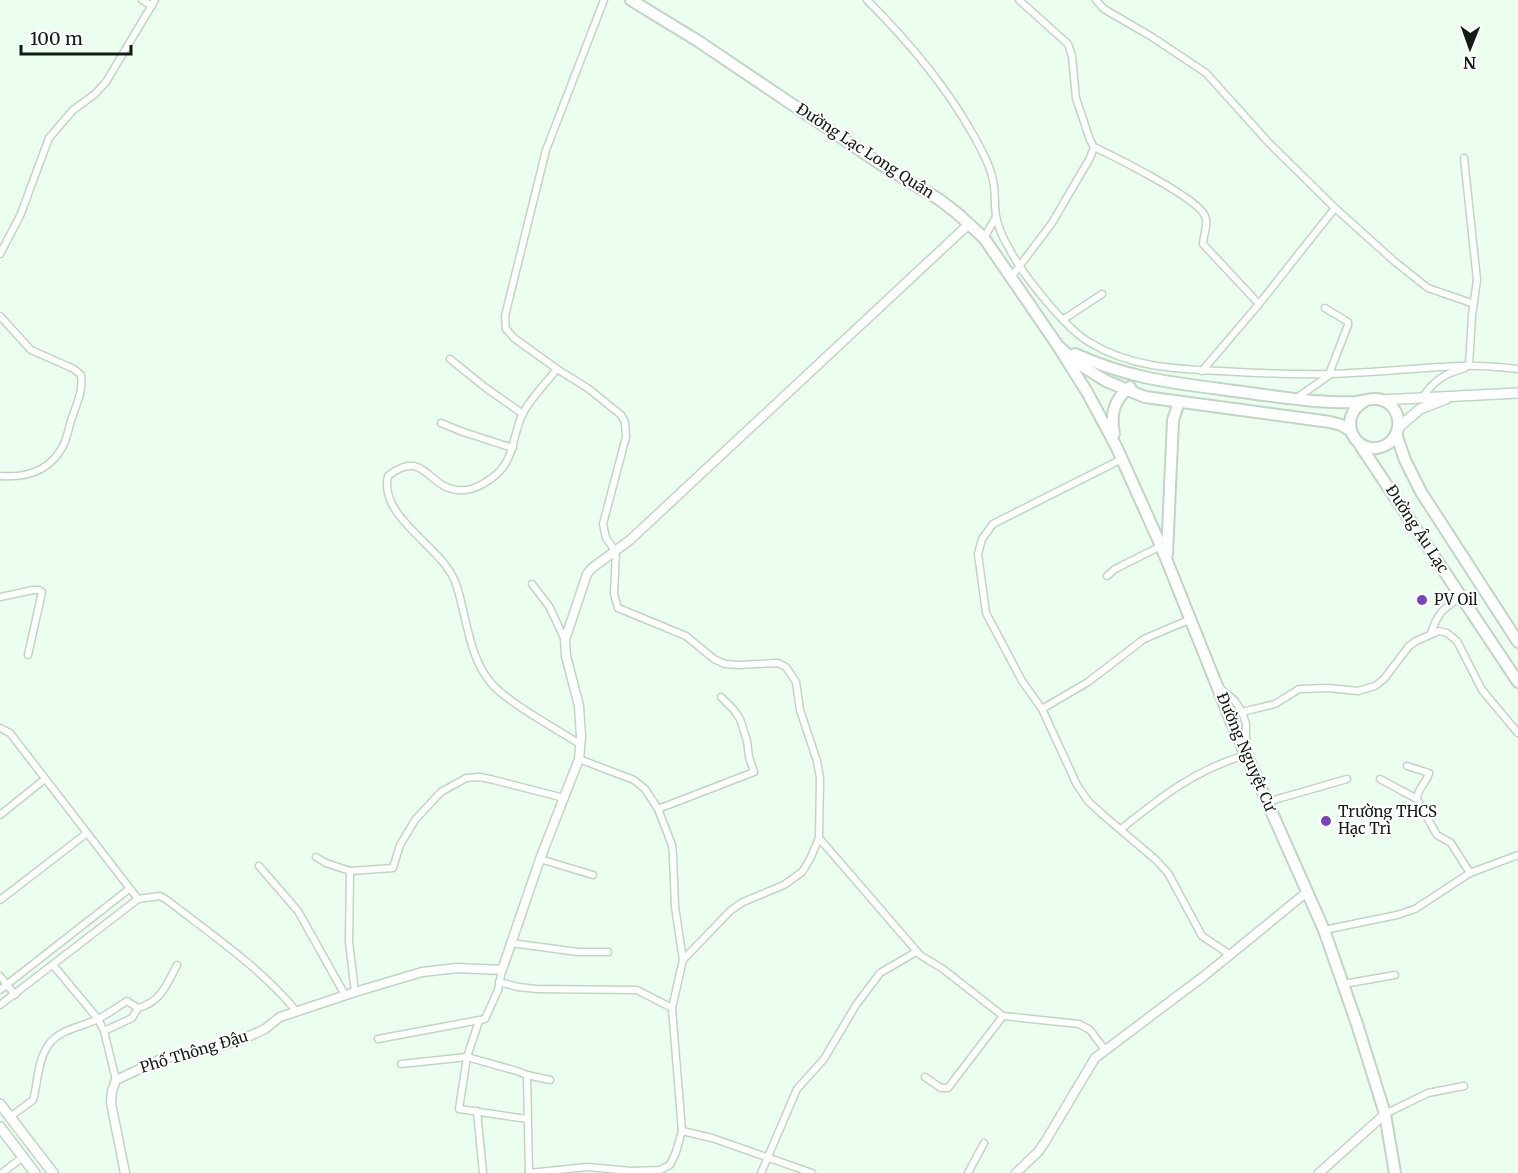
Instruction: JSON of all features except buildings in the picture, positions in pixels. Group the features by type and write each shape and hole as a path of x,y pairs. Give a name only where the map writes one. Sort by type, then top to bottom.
{"highway":[{"name":"Đường Lạc Long Quân","path":"631,0 745,72 882,165 940,200 970,223 1012,276 1058,346 1093,374 1145,397 1330,422 1353,434"},
{"path":"1058,346 1116,371 1160,381 1294,399 1333,402 1381,400 1390,405 1398,416 1397,431 1387,445 1376,448 1363,445 1353,434 1350,420 1352,413 1365,401"},
{"name":"Đường Nguyệt Cư","path":"1058,346 1087,392 1116,446 1164,545 1167,560 1246,755 1324,930 1344,984 1384,1114 1395,1173"},
{"path":"1116,446 1112,413 1117,401 1126,390 1142,382 1160,381"},
{"path":"1164,545 1173,420 1179,402"},
{"name":"Đường Âu Lạc","path":"1397,431 1405,460 1421,492 1518,642"},
{"name":"Đường Âu Lạc","path":"1353,434 1518,682"}],"main road":[{"path":"1381,400 1518,393"},
{"path":"1397,431 1420,409 1466,394"},
{"path":"0,1104 53,1173"},
{"path":"0,1127 35,1173"}],"street":[{"path":"0,254 20,216 50,138 73,110 95,94 106,82 154,3 142,0"},
{"path":"604,0 546,150 505,316 505,326 514,338 556,369 589,389 621,415 625,423 626,437 603,524 606,538 616,552 614,598 621,610 686,636 714,659 739,665 778,663 792,674 820,778 819,838 802,872 784,885 730,910 683,960"},
{"path":"867,0 904,38 936,77 958,110 982,151 992,175 996,197 996,217 1009,249 1020,267 1082,338 1119,357 1160,367 1202,370 1285,375 1471,366 1518,369"},
{"path":"1019,0 1068,44 1072,56 1076,98 1094,147 1145,173 1193,202 1205,214 1207,220 1203,244 1259,304"},
{"path":"1096,0 1104,9 1206,73 1269,144 1394,261 1428,288 1474,303"},
{"path":"1012,276 1052,223 1090,158 1094,147"},
{"path":"1464,158 1477,280 1471,366"},
{"path":"1202,370 1259,304 1335,208"},
{"path":"984,238 996,217"},
{"path":"565,640 587,574 592,568 616,552 970,223"},
{"path":"1064,319 1102,294"},
{"path":"1294,399 1330,374 1348,325 1348,322 1325,308"},
{"path":"0,316 31,350 74,369 81,375 82,384 81,395 63,446 53,461 41,470 26,476 0,476"},
{"path":"450,359 523,414"},
{"path":"1423,397 1436,381 1445,375 1471,366"},
{"path":"556,369 523,414 513,448 499,472 475,488 464,492 445,486 416,466 409,466 388,476 386,485 387,497 403,519 452,573 476,657 489,681 516,703 581,745"},
{"path":"441,423 513,448"},
{"path":"1122,459 996,522 988,530 979,548 978,562 987,613 1022,681 1042,709 1077,785 1088,801 1168,873 1202,936 1229,954"},
{"path":"1107,576 1115,569 1164,545"},
{"path":"378,1039 405,1036 440,1026 486,1019 540,859 579,759 581,745 579,706 566,656 565,640 549,606 532,585"},
{"path":"0,597 33,590 42,592 28,654"},
{"path":"1431,634 1440,612 1461,597"},
{"path":"1042,709 1088,682 1144,639 1191,619"},
{"path":"1242,712 1275,704 1299,689 1328,688 1358,691 1374,686 1384,679 1409,646 1431,634 1443,632 1457,641 1482,690 1518,732"},
{"path":"1121,829 1183,782 1246,755 1246,724 1242,712 1235,701 1217,685"},
{"path":"658,809 754,772 740,719 721,698"},
{"path":"2,729 10,733 138,899"},
{"path":"527,1075 529,1173 587,1167 630,1172 653,1171 666,1168 674,1159 682,1131 672,1008 683,960 675,907 672,845 658,809 645,789 634,780 579,759"},
{"path":"1407,766 1429,774 1419,789 1417,799"},
{"path":"316,857 350,871 393,868 400,845 414,820 441,792 466,778 487,778 564,798"},
{"path":"0,815 45,779"},
{"path":"1267,802 1347,779"},
{"path":"1380,779 1417,799 1437,835 1451,843 1470,873"},
{"path":"0,900 87,833"},
{"path":"819,838 916,952 944,969 1003,1016 1079,1024 1090,1030 1105,1050"},
{"path":"1324,930 1415,909 1470,873 1518,855"},
{"path":"540,859 593,875"},
{"path":"259,866 298,911 345,995"},
{"path":"350,871 349,942 355,992"},
{"path":"0,990 129,889"},
{"path":"1016,1173 1038,1152 1095,1058 1204,976 1307,892"},
{"path":"0,1005 138,899 160,896 240,957 297,1012"},
{"path":"511,943 578,952 608,952"},
{"path":"761,1173 797,1089 824,1059 856,1005 880,973 916,952"},
{"path":"104,1031 129,1021 138,1008 162,995 177,964"},
{"path":"53,965 98,1019 104,1031 116,1080 111,1102 125,1173"},
{"name":"Phố Thông Đậu","path":"116,1080 161,1059 235,1042 264,1029 280,1017 345,995 432,970 476,968 502,970"},
{"path":"1344,984 1395,975"},
{"path":"0,976 15,995"},
{"path":"499,982 537,989 637,990 672,1008"},
{"path":"10,1117 33,1100 41,1061 48,1045 66,1030 98,1019 127,1001 138,1008"},
{"path":"925,1077 941,1088 948,1088 1003,1016"},
{"path":"479,1021 467,1058 459,1109 527,1119"},
{"path":"401,1064 467,1058 550,1080"},
{"path":"1319,1173 1384,1114 1428,1093 1464,1086"},
{"path":"477,1111 483,1173"},
{"path":"682,1131 712,1138 812,1173"},
{"path":"968,1173 984,1143"},
{"path":"2,1173 23,1157"}],"place":[{"name":"PV Oil","path":"1422,600"},
{"name":"Trường THCS Hạc Trì","path":"1326,821"}]}
